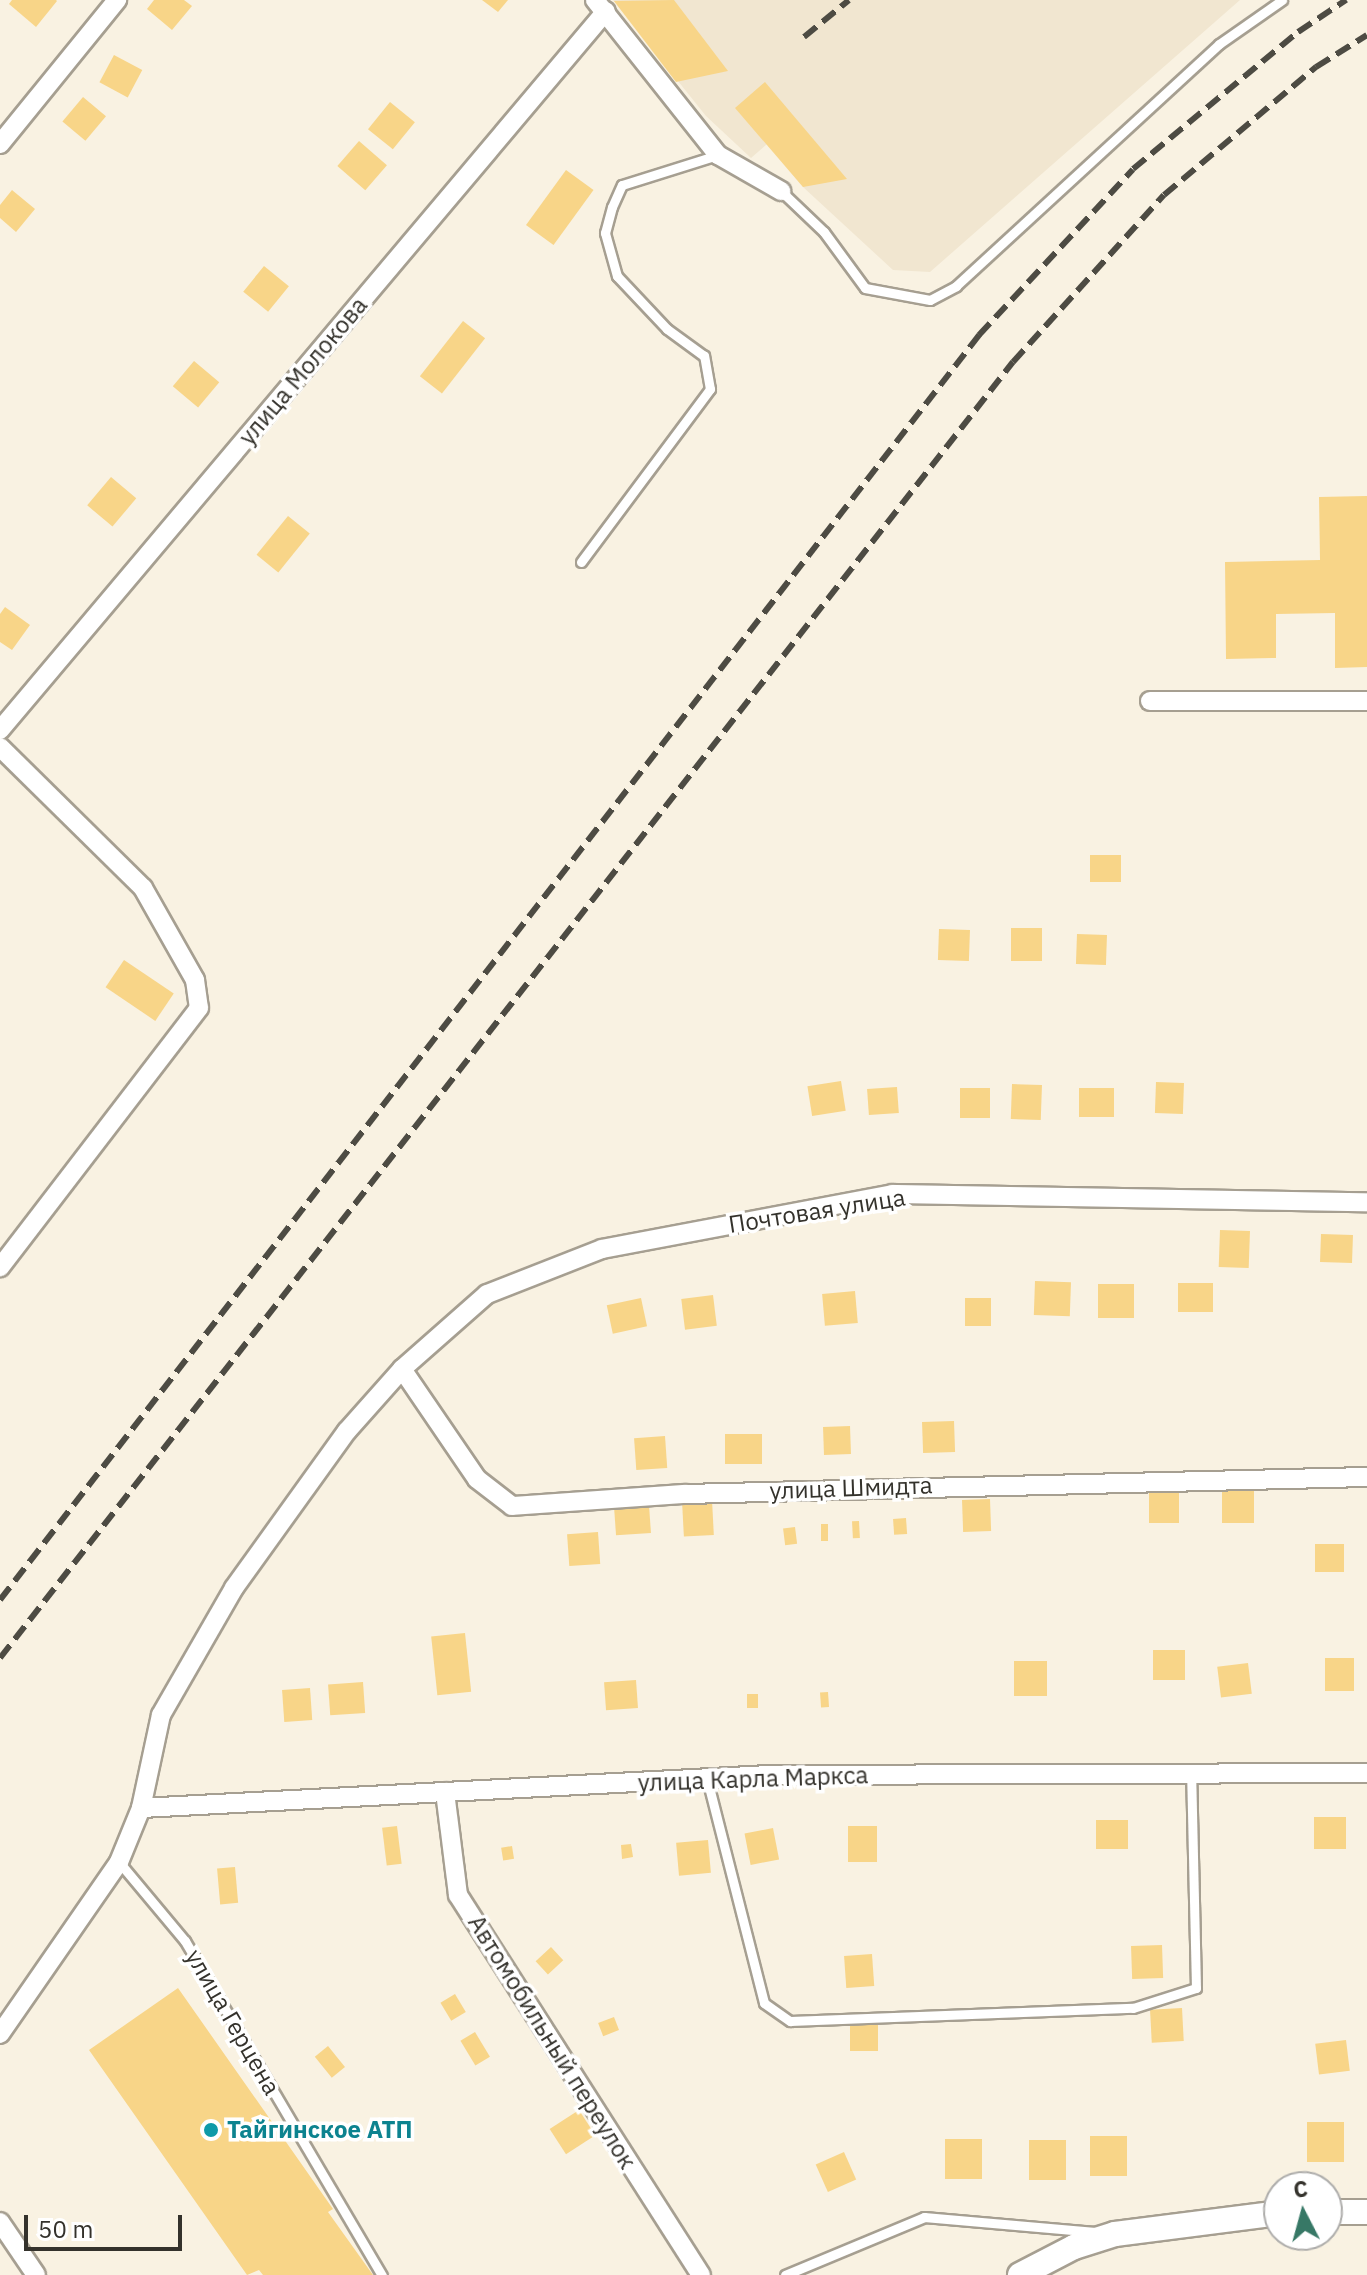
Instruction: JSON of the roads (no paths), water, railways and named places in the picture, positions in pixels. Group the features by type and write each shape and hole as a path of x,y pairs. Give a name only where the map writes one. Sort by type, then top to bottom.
{"main road":[{"path":"1343,2212 1367,2212"},
{"path":"1020,2275 1074,2247 1115,2234 1263,2215"}],"street":[{"path":"0,144 117,0"},
{"path":"601,6 718,155 781,191"},
{"name":"улица Молокова","path":"0,730 601,6"},
{"path":"1150,701 1367,701"},
{"path":"0,747 143,888 195,980 199,1008 0,1267"},
{"name":"Почтовая улица","path":"0,2034 119,1862 141,1808 161,1715 234,1588 347,1431 402,1369 487,1294 602,1249 892,1194 1367,1202"},
{"name":"улица Шмидта","path":"402,1369 477,1479 512,1506 748,1492 1367,1477"},
{"name":"улица Карла Маркса","path":"141,1808 707,1779 1367,1773"},
{"name":"Автомобильный переулок","path":"445,1792 458,1895 701,2275"},
{"path":"0,2222 36,2275"}],"lane":[{"path":"781,191 824,232 865,288 930,300 956,286 1219,44 1282,0"},
{"path":"581,562 710,389 704,356 667,329 617,276 605,233 612,207 622,185 718,155"},
{"path":"707,1779 764,2003 790,2021 1133,2008 1196,1988 1191,1774"},
{"name":"улица Герцена","path":"119,1862 185,1941 382,2275"},
{"path":"785,2275 924,2217 1115,2234"}],"railway":[{"path":"804,37 849,0"},
{"path":"0,1600 979,335 1133,169 1298,32 1346,0"},
{"path":"0,1658 1013,362 1164,195 1316,67 1367,35"}],"place":[{"name":"Тайгинское АТП","path":"211,2130"}]}
